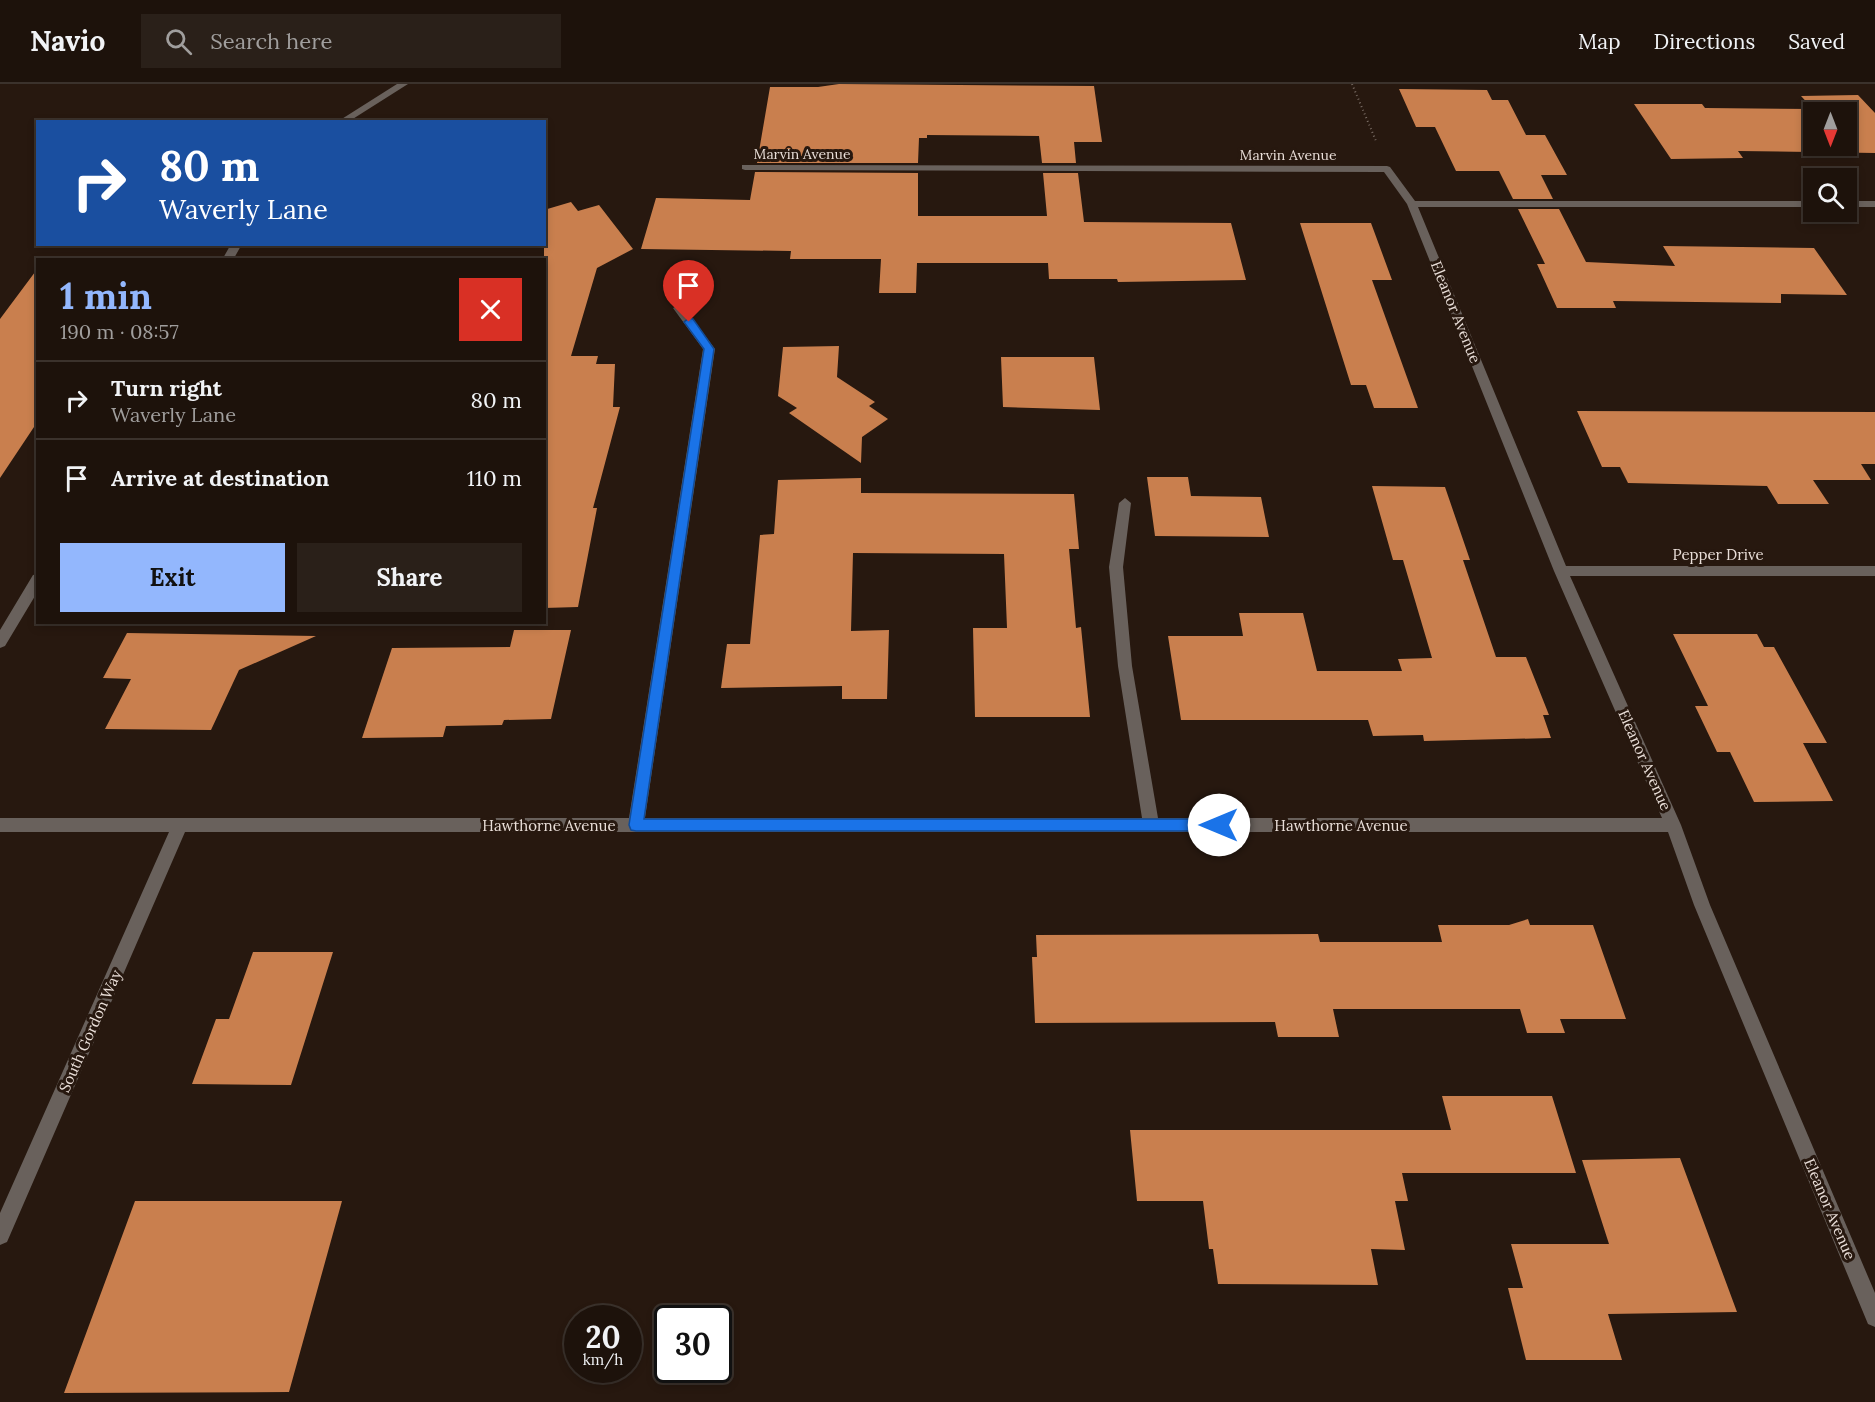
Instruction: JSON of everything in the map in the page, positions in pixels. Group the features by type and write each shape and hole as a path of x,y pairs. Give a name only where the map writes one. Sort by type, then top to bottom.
{"street":[{"path":"344,120 403,84"},
{"name":"Marvin Avenue","path":"745,167 1387,169"},
{"path":"1387,169 1412,204 1803,204"},
{"name":"Eleanor Avenue","path":"1412,204 1561,571 1673,825 1702,905 1875,1317"},
{"path":"1857,204 1875,204"},
{"path":"636,825 709,349 680,308"},
{"path":"1125,502 1116,567 1125,666 1150,825"},
{"name":"Pepper Drive","path":"1561,571 1875,571"},
{"path":"0,642 36,582"},
{"name":"Hawthorne Avenue","path":"0,825 1673,825"},
{"name":"South Gordon Way","path":"0,1235 180,826"}],"path":[{"path":"1352,84 1387,169"}],"building":[{"path":"839,84 1094,86 1102,142 1074,142 1076,163 1042,163 1039,136 927,135 927,138 919,138 918,163 757,163 770,87 818,87"},
{"path":"1399,89 1487,90 1492,100 1508,100 1526,135 1545,135 1567,175 1541,175 1553,199 1513,199 1499,171 1456,171 1435,127 1416,127"},
{"path":"1858,95 1875,113 1875,153 1857,153 1857,102 1807,102 1801,96"},
{"path":"1634,104 1702,104 1705,108 1803,109 1803,152 1738,151 1743,158 1671,159"},
{"path":"755,172 918,173 918,216 1047,216 1043,173 1078,173 1084,222 1231,223 1246,280 1118,282 1117,279 1049,279 1048,263 917,263 916,293 879,293 881,259 790,259 791,251 641,249 656,198 750,200"},
{"path":"571,202 578,211 599,205 633,249 597,268 571,356 598,356 596,364 615,364 613,407 620,407 593,508 597,508 578,607 546,608 546,258 544,258 544,246 546,246 546,209"},
{"path":"1518,209 1559,209 1586,262 1675,266 1663,246 1814,248 1847,295 1781,294 1781,303 1613,301 1616,308 1557,308 1537,264 1545,264"},
{"path":"1300,223 1371,223 1392,280 1372,280 1418,408 1374,408 1366,385 1351,385"},
{"path":"36,271 36,424 0,478 0,319"},
{"path":"839,346 837,377 875,402 869,406 888,419 862,437 861,463 789,413 797,408 778,396 783,347"},
{"path":"1001,357 1094,357 1100,410 1003,407"},
{"path":"1577,411 1875,412 1875,464 1861,464 1871,480 1813,480 1829,504 1778,504 1767,486 1628,483 1620,467 1602,467"},
{"path":"1147,477 1188,477 1191,496 1261,497 1269,537 1155,536"},
{"path":"861,478 861,493 1074,494 1079,549 1069,549 1076,628 1081,627 1090,717 975,717 973,628 1007,628 1004,554 853,553 851,631 889,630 887,699 842,699 842,686 721,688 727,644 750,644 760,535 774,534 778,480"},
{"path":"1372,486 1445,487 1470,560 1463,560 1496,657 1526,657 1549,715 1543,715 1551,738 1424,741 1423,735 1373,736 1368,720 1181,720 1168,636 1243,636 1239,613 1303,613 1317,671 1402,671 1398,659 1432,658 1403,560 1393,560"},
{"path":"514,630 571,630 551,719 504,720 502,725 446,726 443,737 362,738 392,648 510,647"},
{"path":"127,633 316,636 239,670 211,730 105,729 131,679 103,678"},
{"path":"1673,634 1757,634 1764,647 1774,647 1827,743 1803,743 1833,801 1754,802 1730,752 1717,752 1695,706 1708,706"},
{"path":"1528,919 1530,925 1593,925 1626,1019 1560,1019 1565,1033 1527,1033 1520,1009 1333,1009 1339,1037 1278,1037 1275,1022 1035,1023 1032,957 1037,957 1036,935 1318,934 1320,942 1442,942 1438,925 1509,925"},
{"path":"253,952 333,952 291,1085 192,1084 216,1019 229,1019"},
{"path":"1442,1096 1552,1096 1576,1173 1402,1173 1408,1201 1395,1201 1405,1250 1371,1249 1378,1285 1218,1284 1213,1249 1209,1249 1203,1201 1137,1201 1130,1130 1451,1130"},
{"path":"1680,1158 1737,1312 1608,1314 1622,1360 1526,1360 1508,1288 1523,1288 1511,1244 1609,1244 1582,1160"},
{"path":"135,1201 342,1201 289,1392 64,1393"}],"route":[{"path":"689,322 709,349 636,825 1219,825"}]}
